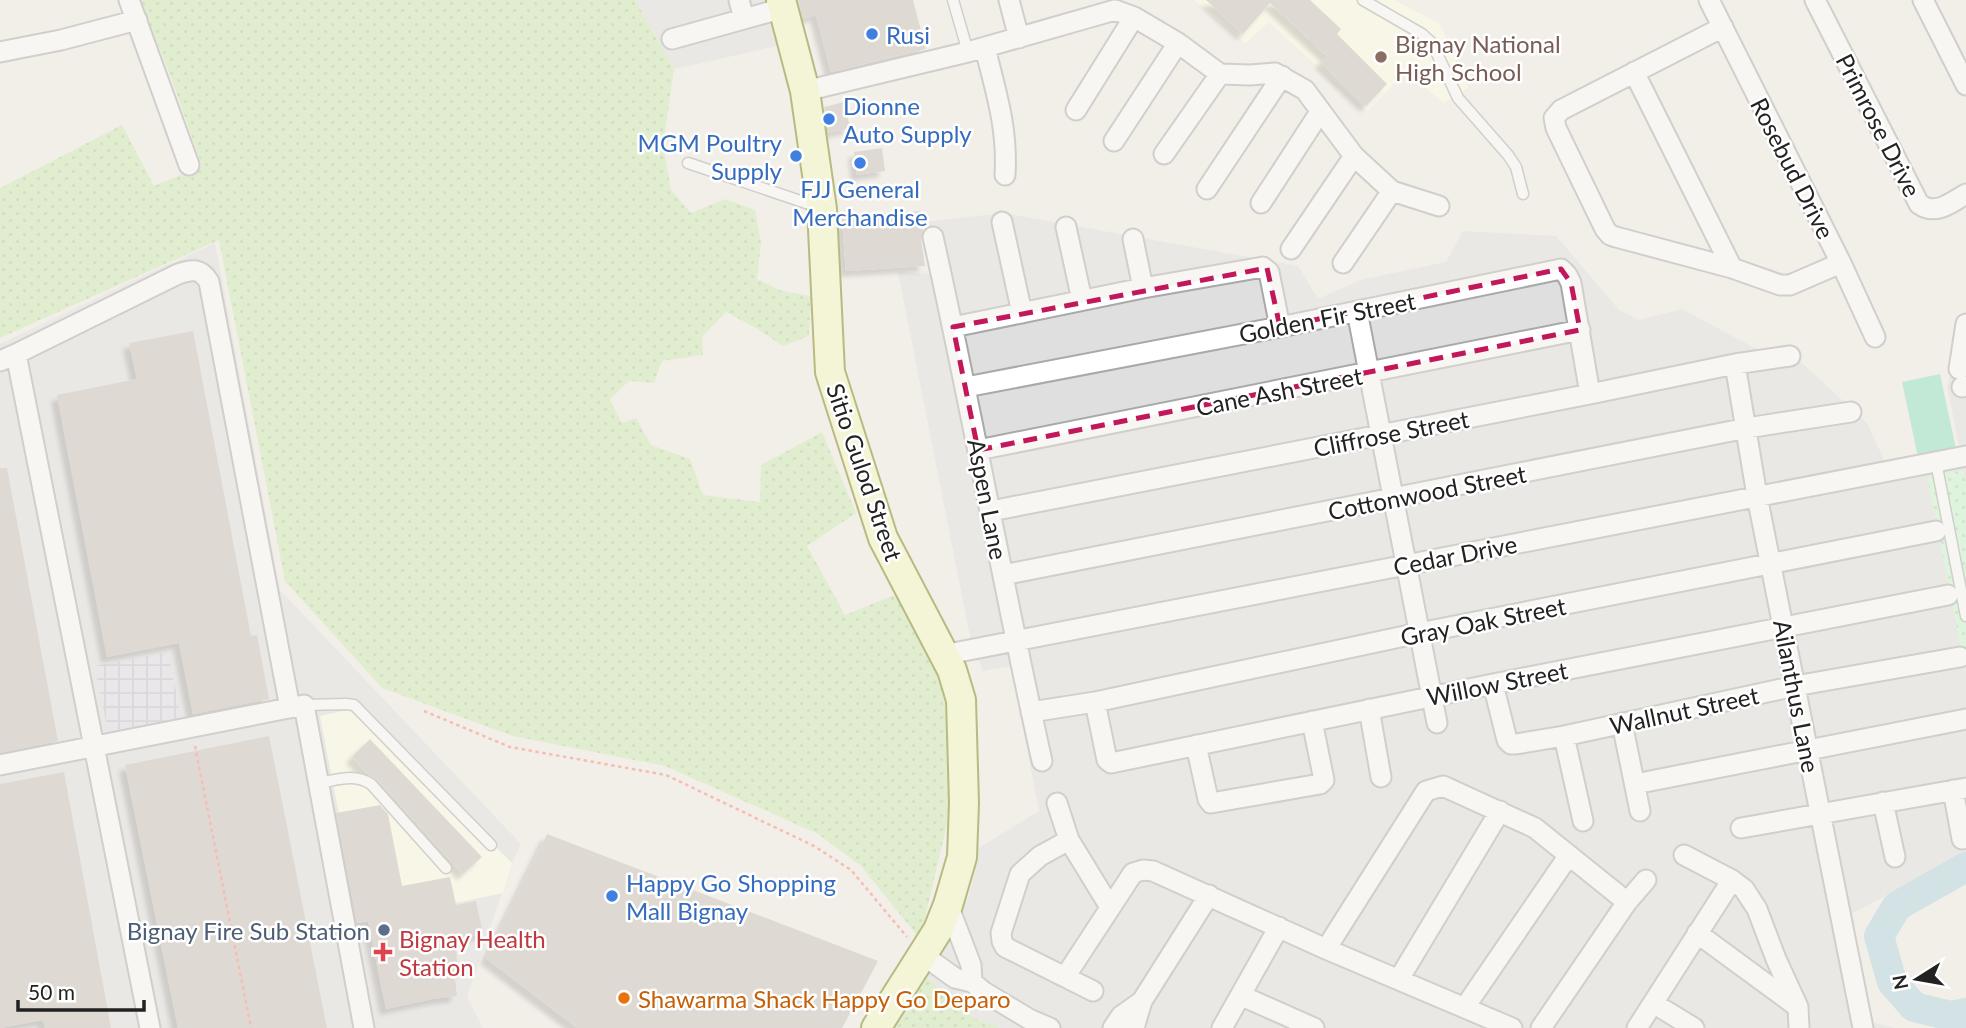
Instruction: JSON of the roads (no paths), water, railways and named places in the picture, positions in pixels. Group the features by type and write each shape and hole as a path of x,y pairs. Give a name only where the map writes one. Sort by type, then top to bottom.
{"main road":[{"name":"Sitio Gulod Street","path":"775,6 805,91 822,209 830,372 883,538 952,670 961,700 964,803 962,857 938,930 876,1028"}],"street":[{"path":"129,0 189,165"},
{"path":"1009,0 1019,38"},
{"name":"Rosebud Drive","path":"1709,0 1841,263 1875,337"},
{"name":"Primrose Drive","path":"1815,0 1919,204 1928,210 1938,209 1966,194"},
{"path":"1923,0 1966,85"},
{"path":"672,39 742,9 775,6"},
{"path":"805,91 976,50 1115,10 1133,17 1178,43 1220,75 1275,73 1282,76 1305,90 1354,156 1392,191 1439,206"},
{"path":"1076,110 1133,17"},
{"path":"0,52 61,40 137,20"},
{"path":"1723,27 1561,110 1554,118 1556,128 1605,229 1616,237 1732,268 1780,285 1790,285 1841,263"},
{"path":"1114,141 1178,43"},
{"path":"976,50 999,97 1006,144 1005,175"},
{"path":"1634,72 1732,268"},
{"path":"1164,154 1220,75"},
{"path":"1207,189 1282,76"},
{"path":"1261,203 1320,112"},
{"path":"1291,249 1354,156"},
{"path":"1343,263 1392,191"},
{"path":"1002,222 1022,313"},
{"path":"1066,227 1082,300"},
{"name":"Aspen Lane","path":"933,237 1042,761"},
{"path":"1133,239 1143,288"},
{"path":"953,327 1143,288 1263,267 1269,272 1280,327"},
{"path":"150,1028 93,746 8,357 178,275 196,270 202,272 209,282 297,707 318,783 364,1028"},
{"name":"Golden Fir Street","path":"966,387 1561,270 1571,283 1590,394"},
{"path":"1357,311 1437,723"},
{"path":"1962,381 1966,324"},
{"name":"Cane Ash Street","path":"978,450 1580,330"},
{"name":"Cliffrose Street","path":"991,511 1735,364 1790,356"},
{"name":"Ailanthus Lane","path":"1735,364 1757,496 1863,1028"},
{"name":"Cottonwood Street","path":"1003,575 1747,429 1852,412"},
{"name":"Cedar Drive","path":"943,655 1966,456"},
{"name":"Gray Oak Street","path":"1031,712 1095,702 1419,633 1936,531"},
{"name":"Willow Street","path":"1095,702 1111,763 1493,684 1948,595"},
{"name":"Wallnut Street","path":"1493,684 1507,740 1511,744 1564,736 1795,687 1960,657"},
{"path":"0,765 297,707"},
{"path":"1369,709 1381,777"},
{"path":"1634,783 1966,719"},
{"path":"1196,745 1211,803 1320,784 1324,780 1312,721"},
{"path":"1622,723 1640,811"},
{"path":"1564,736 1583,821"},
{"path":"1326,949 1426,791 1443,786 1535,828 1627,902"},
{"path":"1741,828 1959,789 1962,839"},
{"path":"1884,802 1895,857"},
{"path":"1057,803 1069,840 1110,907"},
{"path":"1399,979 1500,811"},
{"path":"1069,840 1040,856 1020,874 1002,941 1005,947 1093,991"},
{"path":"1465,1007 1569,855"},
{"path":"1684,855 1744,889 1757,909 1776,960 1798,1007 1799,1028"},
{"path":"1065,977 1133,873 1153,870 1326,949 1512,1028"},
{"path":"1541,1028 1627,902 1646,880"},
{"path":"1637,1028 1732,880"},
{"path":"1134,1028 1142,1001 1209,895"},
{"path":"948,905 971,965 972,982"},
{"path":"1222,1028 1279,927"},
{"path":"1697,933 1798,1007"},
{"path":"923,956 955,978 972,982 1029,1019 1050,1028"},
{"path":"1241,996 1314,1028"},
{"path":"1114,1028 1121,1016 1142,1001"},
{"path":"1653,1003 1694,1028"}],"lane":[{"path":"953,0 976,50"},
{"path":"1363,0 1422,34 1432,43 1458,98 1516,167 1523,194"},
{"path":"688,163 822,209"},
{"path":"1936,462 1966,616"},
{"path":"297,707 354,705 491,845"},
{"path":"318,783 356,776 363,778 446,867"}],"waterway":[{"path":"1966,867 1897,906 1879,936 1892,982 1914,1007 1951,1016 1966,1013"}],"place":[{"name":"Rusi","path":"872,34"},
{"name":"Bignay National High School","path":"1381,57"},
{"name":"Dionne Auto Supply","path":"829,119"},
{"name":"MGM Poultry Supply","path":"796,156"},
{"name":"FJJ General Merchandise","path":"860,163"},
{"name":"Happy Go Shopping Mall Bignay","path":"612,896"},
{"name":"Bignay Fire Sub Station","path":"384,930"},
{"name":"Bignay Health Station","path":"383,952"},
{"name":"Shawarma Shack Happy Go Deparo","path":"624,998"}]}
